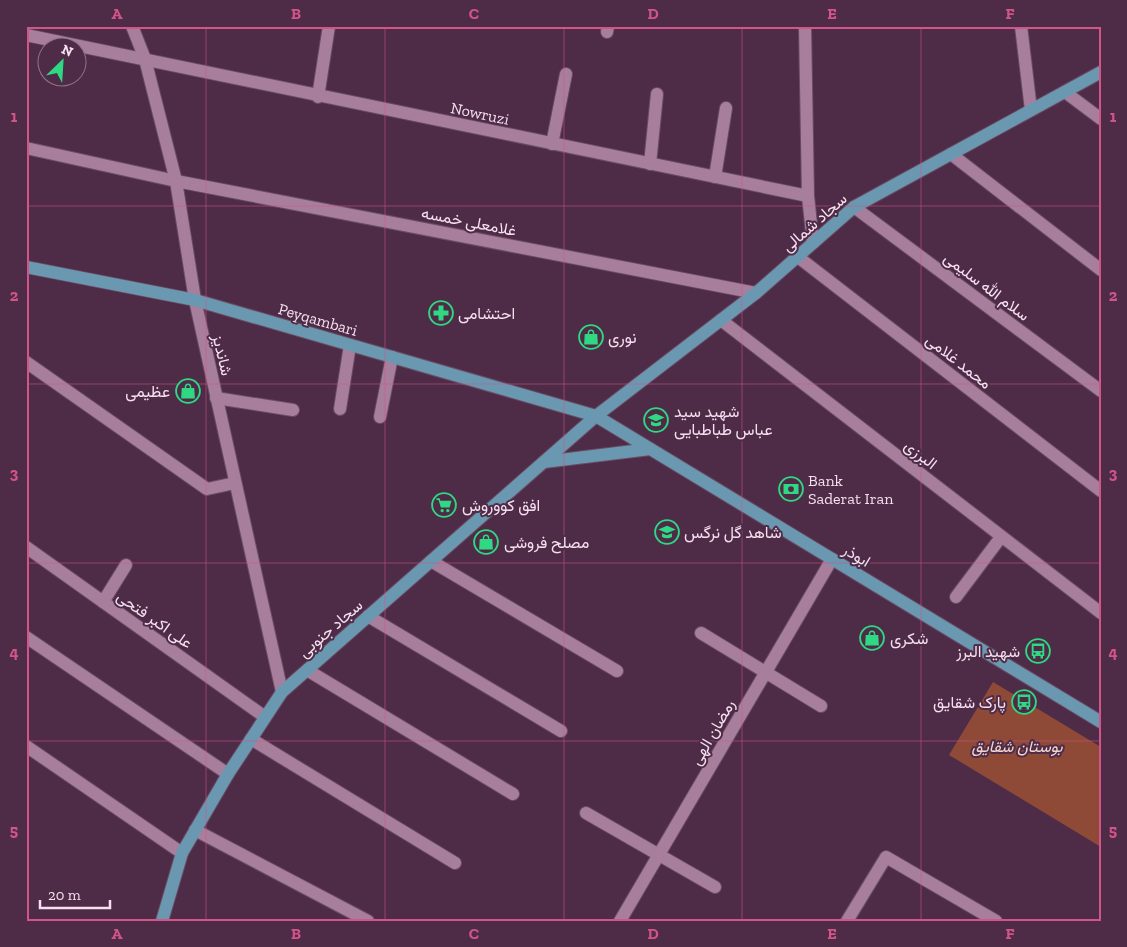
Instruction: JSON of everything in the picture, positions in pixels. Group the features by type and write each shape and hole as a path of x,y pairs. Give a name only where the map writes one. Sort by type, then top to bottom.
{"main road":[{"name":"سجاد شمالی","path":"596,416 756,293 854,207 1101,72"},
{"name":"Peyqambari","path":"26,267 195,300 596,416"},
{"name":"ابوذر","path":"596,416 1101,722"},
{"name":"سجاد جنوبی","path":"162,921 182,853 228,774 282,692 596,416"},
{"path":"544,462 650,449"}],"street":[{"name":"شاندیز","path":"132,26 146,59 176,181 195,300 282,692"},
{"path":"318,96 329,26"},
{"path":"805,26 808,196 813,244"},
{"path":"1021,26 1031,110"},
{"name":"Nowruzi","path":"26,36 146,59 808,196"},
{"path":"552,144 566,74"},
{"path":"1065,92 1101,118"},
{"path":"650,164 657,94"},
{"path":"715,177 726,108"},
{"name":"غلامعلی خمسه","path":"26,148 176,181 756,293"},
{"path":"951,154 1101,270"},
{"name":"سلام الله سلیمی","path":"854,207 1101,391"},
{"name":"محمد غلامی","path":"798,258 1101,491"},
{"name":"البرزی","path":"721,320 1101,613"},
{"path":"340,409 350,345"},
{"path":"380,417 392,357"},
{"path":"26,362 207,489 236,483"},
{"path":"216,398 293,410"},
{"path":"956,597 1002,537"},
{"name":"علی اکبر فتحی","path":"26,547 265,717"},
{"name":"رمضان الهی","path":"620,921 832,559"},
{"path":"431,561 617,671"},
{"path":"103,602 126,564"},
{"path":"368,616 561,731"},
{"path":"701,633 821,706"},
{"path":"26,637 228,774"},
{"path":"307,670 513,794"},
{"path":"251,738 456,863"},
{"path":"26,746 182,853"},
{"path":"586,813 715,887"},
{"path":"195,830 368,921"},
{"path":"847,921 886,857 996,921"}],"green space":[{"name":"بوستان شقایق","path":"993,682 1101,747 1101,847 949,755"}],"place":[{"name":"احتشامی","path":"441,313"},
{"name":"نوری","path":"591,337"},
{"name":"عظیمی","path":"188,391"},
{"name":"شهید سید عباس طباطبایی","path":"656,420"},
{"name":"Bank Saderat Iran","path":"791,489"},
{"name":"افق کووروش","path":"444,505"},
{"name":"شاهد گل نرگس","path":"667,532"},
{"name":"مصلح فروشی","path":"486,542"},
{"name":"شکری","path":"872,638"},
{"name":"شهید البرز","path":"1038,651"},
{"name":"پارک شقایق","path":"1024,702"}]}
